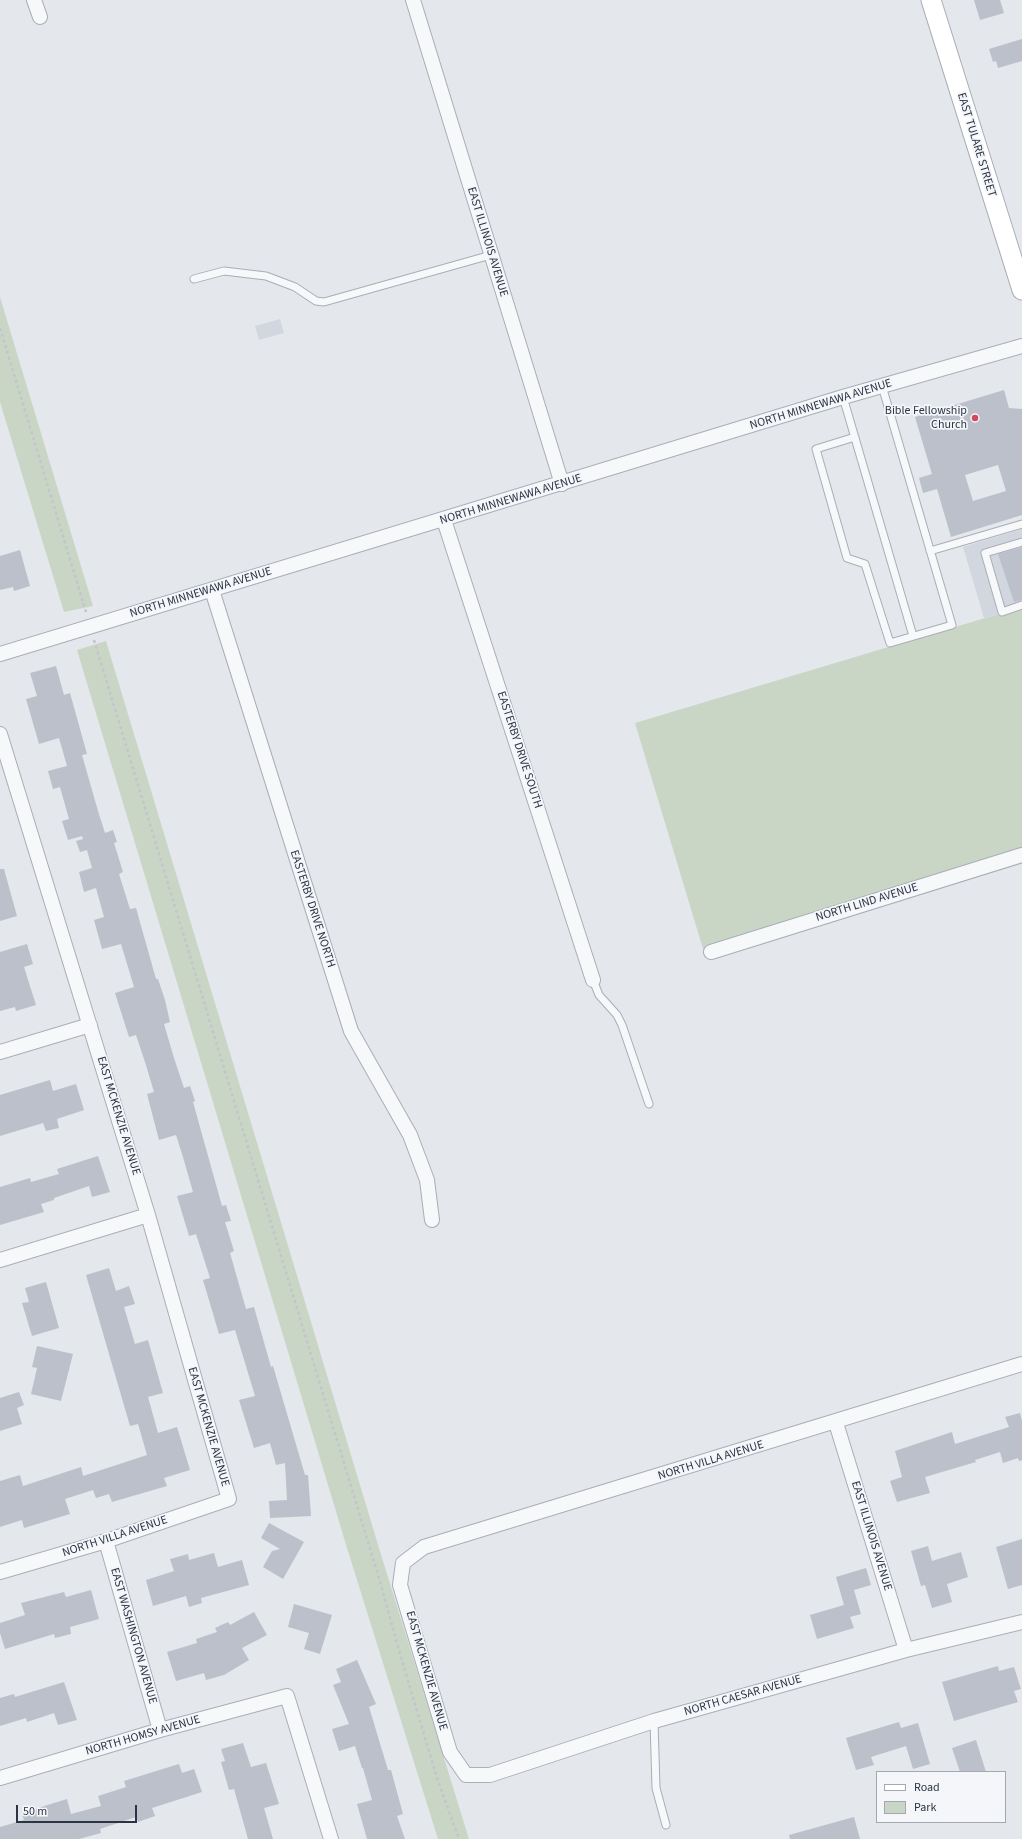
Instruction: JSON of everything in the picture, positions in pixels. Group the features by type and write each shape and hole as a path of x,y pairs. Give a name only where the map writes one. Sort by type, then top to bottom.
{"main road":[{"name":"EAST TULARE STREET","path":"931,0 1022,290"}],"street":[{"path":"34,0 40,17"},
{"name":"EAST ILLINOIS AVENUE","path":"413,0 562,484"},
{"name":"NORTH MINNEWAWA AVENUE","path":"0,654 444,520 843,397 1022,346"},
{"name":"EASTERBY DRIVE SOUTH","path":"444,520 593,980"},
{"name":"EASTERBY DRIVE NORTH","path":"212,590 351,1031 410,1135 427,1180 432,1220"},
{"name":"EAST MCKENZIE AVENUE","path":"0,734 148,1215 229,1499"},
{"name":"NORTH LIND AVENUE","path":"711,952 1022,855"},
{"path":"0,1052 90,1025"},
{"path":"0,1260 148,1215"},
{"name":"NORTH VILLA AVENUE","path":"403,1563 424,1547 1022,1364"},
{"name":"EAST ILLINOIS AVENUE","path":"836,1422 906,1650"},
{"name":"NORTH VILLA AVENUE","path":"0,1572 106,1541 229,1499"},
{"name":"EAST WASHINGTON AVENUE","path":"106,1541 160,1730"},
{"name":"EAST MCKENZIE AVENUE","path":"403,1563 400,1586 447,1744 450,1752 466,1775"},
{"name":"NORTH CAESAR AVENUE","path":"466,1775 490,1775 654,1721 906,1650 1022,1622"},
{"name":"NORTH HOMSY AVENUE","path":"0,1778 160,1730 287,1696 331,1839"}],"lane":[{"path":"194,279 224,271 266,276 295,287 316,301 324,302 491,255"},
{"path":"855,437 816,450 847,558 865,564 890,643 952,625 882,386"},
{"path":"843,397 913,636"},
{"path":"930,551 1022,524"},
{"path":"1022,542 985,553 1002,612 1022,605"},
{"path":"593,980 599,995 617,1015 622,1024 649,1104"},
{"path":"654,1721 656,1788 666,1825"}],"path":[{"path":"0,328 381,1585 437,1778 460,1839"}],"shaded area":[{"path":"280,319 284,333 259,340 255,326"},
{"path":"1022,529 1022,607 984,618 963,547"}],"green space":[{"path":"0,297 93,606 64,612 0,402"},
{"path":"1022,607 1022,854 703,949 635,723"},
{"path":"106,641 379,1548 469,1839 438,1839 347,1548 77,650"}],"building":[{"path":"974,0 1000,0 1004,13 980,20"},
{"path":"1022,39 1022,61 998,68 996,61 993,62 989,49"},
{"path":"1004,390 1009,408 1022,409 1022,515 951,537 937,489 923,493 919,478 932,474 915,417","holes":["998,465 1006,491 973,501 965,475"]},
{"path":"1022,547 1022,600 1014,602 998,554"},
{"path":"20,550 30,586 14,591 13,587 0,590 0,556"},
{"path":"56,666 64,695 70,693 87,754 82,755 105,833 113,830 117,842 114,843 123,872 119,874 130,909 136,908 156,979 158,979 165,1000 170,1022 164,1024 174,1058 184,1088 190,1086 195,1101 193,1102 222,1206 226,1205 231,1221 225,1222 234,1251 230,1253 246,1309 254,1307 305,1475 308,1475 311,1516 270,1518 269,1501 287,1500 285,1463 276,1465 270,1443 254,1448 239,1400 255,1396 235,1330 219,1334 203,1280 210,1278 196,1234 189,1236 177,1196 193,1192 183,1157 176,1135 159,1140 147,1094 154,1092 136,1035 129,1037 115,993 134,987 121,944 102,949 94,920 104,917 96,888 84,892 79,872 92,868 87,850 80,852 76,841 83,839 82,836 68,840 62,821 69,819 60,787 53,789 48,771 67,766 59,738 39,744 26,699 37,696 30,673"},
{"path":"0,869 4,869 17,916 0,921"},
{"path":"27,944 33,964 24,967 36,1005 16,1011 15,1007 0,1011 0,952"},
{"path":"50,1080 53,1091 76,1084 84,1110 57,1119 59,1128 46,1131 43,1123 0,1136 0,1095"},
{"path":"98,1156 110,1192 92,1197 89,1186 41,1204 44,1212 0,1225 0,1187 30,1178 31,1182 59,1174 57,1169"},
{"path":"109,1268 116,1291 129,1286 135,1304 124,1307 135,1344 148,1340 163,1393 148,1397 158,1433 177,1427 190,1470 164,1478 167,1486 112,1502 109,1494 96,1498 93,1490 65,1499 70,1514 24,1528 22,1520 0,1527 0,1481 20,1475 23,1486 81,1467 83,1476 147,1455 138,1424 130,1426 86,1275"},
{"path":"46,1282 59,1328 32,1336 22,1303 29,1302 25,1288"},
{"path":"37,1346 73,1354 61,1401 31,1394 37,1368 32,1367"},
{"path":"19,1392 24,1405 17,1408 22,1424 0,1431 0,1398"},
{"path":"1020,1413 1022,1421 1022,1460 1019,1461 1018,1458 1003,1463 1000,1452 975,1460 976,1462 925,1477 930,1493 897,1502 890,1481 902,1477 895,1451 952,1432 955,1444 1009,1427 1005,1417"},
{"path":"269,1523 304,1542 283,1579 263,1567 272,1551 280,1549 261,1538"},
{"path":"1022,1539 1022,1585 1008,1589 996,1547"},
{"path":"928,1546 932,1561 961,1552 968,1577 947,1584 952,1602 932,1608 925,1585 921,1586 911,1551"},
{"path":"214,1553 218,1567 242,1560 249,1585 201,1598 202,1603 189,1607 186,1596 153,1606 146,1580 174,1571 170,1559 188,1554 189,1560"},
{"path":"866,1568 871,1585 854,1590 861,1614 850,1617 854,1628 817,1639 810,1615 844,1605 836,1577"},
{"path":"91,1590 99,1619 70,1627 71,1634 55,1638 54,1634 5,1649 0,1633 0,1623 25,1615 21,1603 64,1592 66,1597"},
{"path":"294,1604 332,1615 320,1654 304,1649 309,1633 288,1627"},
{"path":"254,1612 267,1635 242,1648 249,1660 224,1675 206,1680 204,1673 176,1681 167,1652 197,1643 196,1639 217,1632 215,1628 228,1622 230,1625"},
{"path":"357,1660 376,1704 369,1707 388,1770 391,1770 403,1814 397,1816 405,1839 367,1839 357,1804 372,1800 363,1768 355,1746 339,1751 332,1729 349,1724 333,1685 341,1682 336,1669"},
{"path":"998,1666 999,1671 1014,1667 1021,1689 1014,1691 1018,1702 954,1721 942,1682"},
{"path":"64,1682 77,1720 58,1725 54,1713 27,1722 26,1718 0,1726 0,1698 14,1694 15,1697"},
{"path":"899,1722 901,1728 918,1723 930,1764 913,1769 906,1746 871,1757 874,1765 856,1770 846,1738"},
{"path":"976,1740 986,1771 960,1771 952,1748"},
{"path":"243,1743 251,1767 266,1763 279,1804 264,1808 273,1839 248,1839 234,1789 229,1790 221,1762 225,1761 221,1749"},
{"path":"179,1764 182,1773 194,1769 202,1792 152,1808 155,1816 138,1822 136,1817 100,1829 101,1833 79,1839 0,1839 0,1827 24,1820 22,1813 67,1799 71,1814 101,1806 98,1796 126,1787 124,1781"},
{"path":"854,1817 860,1839 790,1839 789,1835"}],"place":[{"name":"Bible Fellowship Church","path":"975,418"}]}
